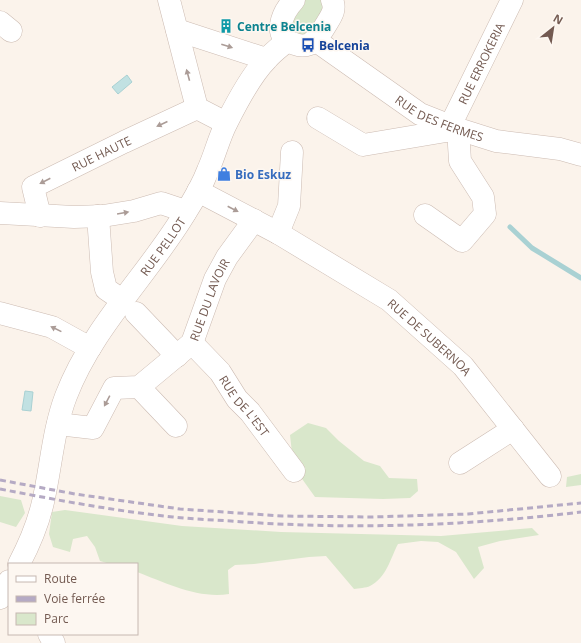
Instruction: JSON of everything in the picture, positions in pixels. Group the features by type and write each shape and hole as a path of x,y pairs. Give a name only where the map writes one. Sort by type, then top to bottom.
{"street":[{"path":"169,0 197,108 226,123"},
{"path":"294,0 285,13 280,29 282,36 287,41 301,46 315,40 333,14 334,5 332,0"},
{"name":"RUE ERROKERIA","path":"454,128 512,0"},
{"path":"176,30 266,59"},
{"name":"RUE DES FERMES","path":"315,40 420,114 454,128 496,140 560,149 581,155"},
{"name":"RUE PELLOT","path":"20,563 37,523 43,502 50,458 58,424 73,378 90,348 129,306 158,253 185,213 208,170 226,123 253,76 266,59 287,41"},
{"name":"RUE HAUTE","path":"40,216 33,187 197,108"},
{"path":"318,118 363,145 454,128 460,161 484,197 485,214 462,241 424,215"},
{"path":"278,233 289,206 292,152"},
{"name":"RUE DE SUBERNOA","path":"198,191 278,233 389,300 463,366 550,476"},
{"path":"0,213 40,216 98,216 134,211 161,203 179,209 185,213"},
{"name":"RUE DE L'EST","path":"98,216 102,272 106,289 184,349 220,372 237,399 250,412 294,471"},
{"name":"RUE DU LAVOIR","path":"184,349 215,279 227,257 254,220"},
{"path":"0,313 52,327 90,348"},
{"path":"58,424 93,428 114,388 139,387 184,349"},
{"path":"139,387 176,426"},
{"path":"460,463 513,429"},
{"path":"0,598 8,583"}],"green space":[{"path":"301,0 322,0 325,4 317,27 301,37 290,27"},
{"path":"308,423 326,428 339,441 364,461 380,466 389,478 417,479 418,491 410,498 383,499 315,497 300,476 292,453 290,435"},
{"path":"581,474 581,485 566,487 567,477"},
{"path":"0,496 21,500 25,513 16,527 0,522"},
{"path":"65,510 182,526 281,532 441,536 532,528 539,535 500,541 478,547 484,568 474,579 456,552 438,542 421,541 398,544 384,573 376,582 367,587 354,589 326,556 235,565 228,570 229,594 217,595 194,592 159,581 138,572 138,563 107,563 100,561 95,547 87,536 73,539 70,552 53,547 49,534 52,512"}],"water":[{"path":"127,75 132,82 118,94 112,87"},
{"path":"25,391 33,392 31,411 22,410"}],"waterway":[{"path":"510,227 532,248 581,278"}],"railway":[{"path":"0,480 75,494 180,509 282,516 373,517 468,514 581,503"},
{"path":"0,489 151,515 275,524 362,526 406,525 494,521 581,512"}],"place":[{"name":"Centre Belcenia","path":"226,26"},
{"name":"Belcenia","path":"308,45"},
{"name":"Bio Eskuz","path":"224,174"}]}
